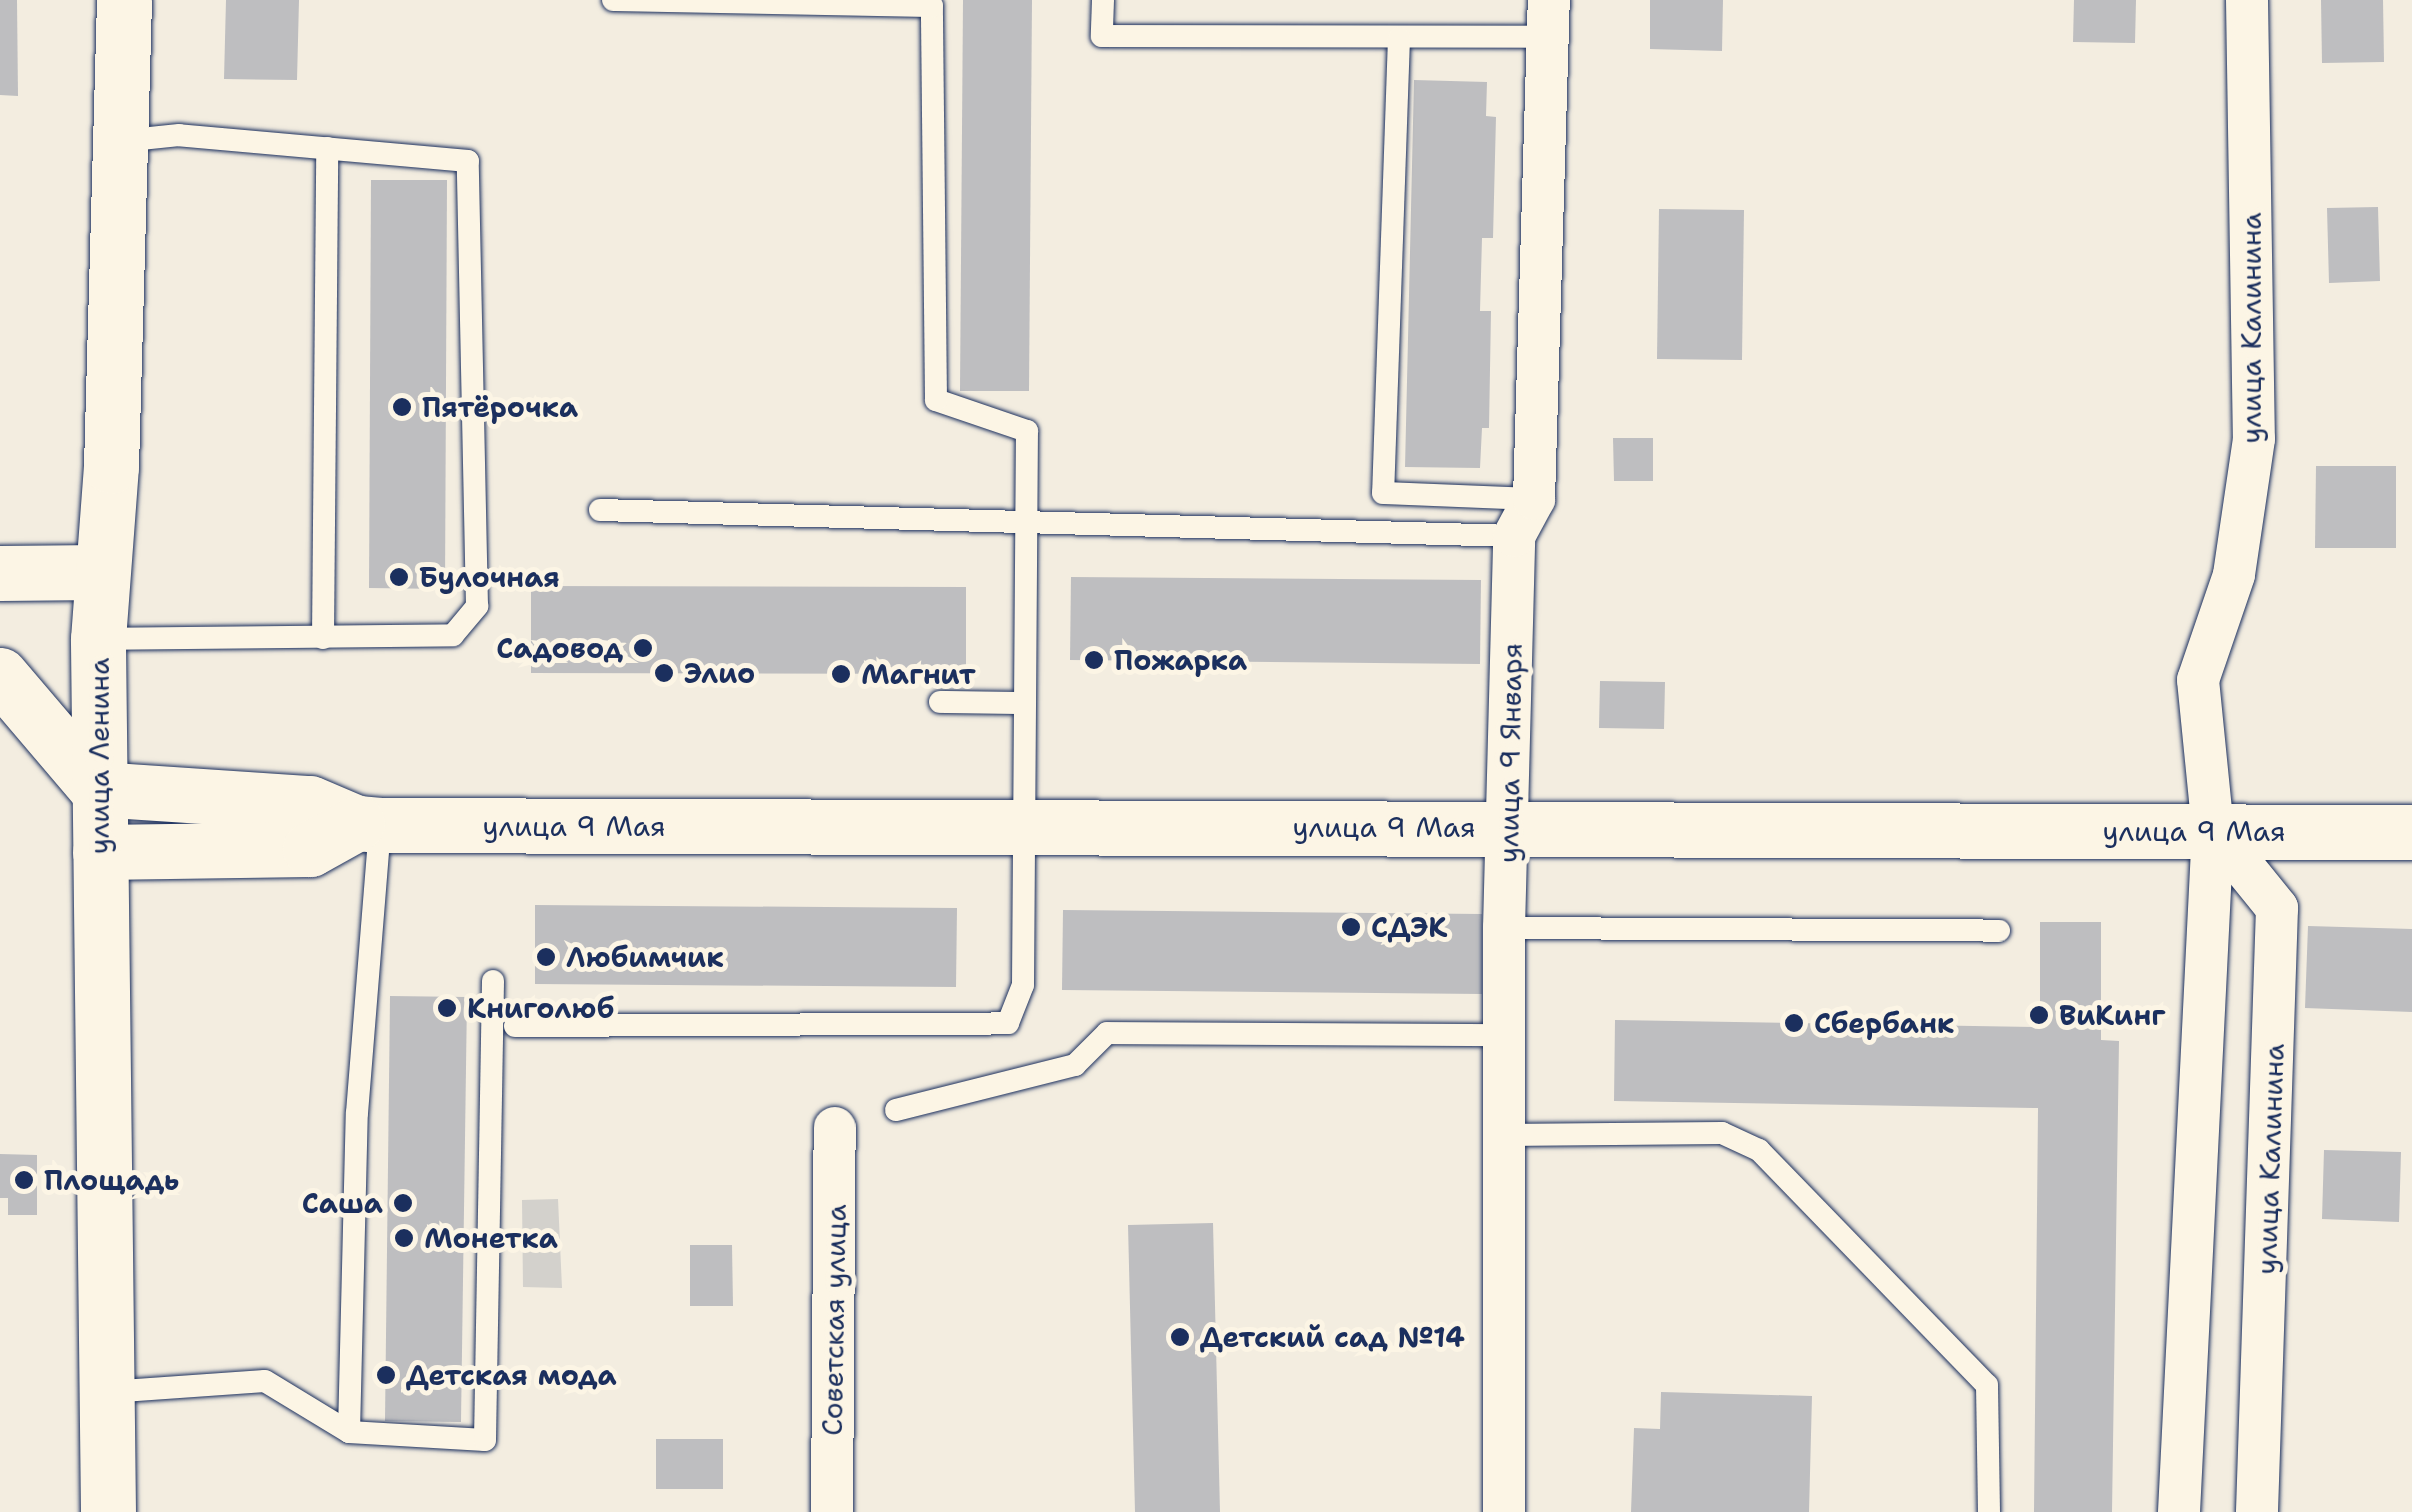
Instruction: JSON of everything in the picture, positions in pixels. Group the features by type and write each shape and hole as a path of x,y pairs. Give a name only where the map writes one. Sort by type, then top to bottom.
{"street":[{"name":"улица Ленина","path":"108,1512 98,639 100,572 111,466 124,0"},
{"name":"улица Калинина","path":"2179,1512 2213,829 2198,680 2234,575 2254,439 2246,0"},
{"name":"улица 9 Января","path":"1504,1512 1504,928 1514,536 1534,499 1548,18"},
{"path":"0,573 100,572"},
{"path":"0,675 97,790"},
{"name":"улица 9 Мая","path":"97,790 310,803 368,824 2412,832"},
{"name":"улица 9 Мая","path":"100,852 310,848 368,824"},
{"name":"улица Калинина","path":"2213,829 2277,908 2257,1512"},
{"name":"Советская улица","path":"832,1512 836,1128"}],"lane":[{"path":"515,1026 1008,1022 1023,986 1027,431 936,400 932,6 613,0"},
{"path":"1103,0 1102,36 1399,38 1548,18"},
{"path":"1399,38 1383,493 1534,499"},
{"path":"98,639 453,634 477,606 468,161 179,135 120,141"},
{"path":"323,638 327,148"},
{"path":"600,510 1514,536"},
{"path":"940,702 1025,704"},
{"path":"349,1432 368,824"},
{"path":"1504,928 1999,931"},
{"path":"108,1392 265,1381 349,1432 485,1440 492,982"},
{"path":"896,1110 1075,1065 1107,1033 1504,1035"},
{"path":"1504,1135 1722,1133 1759,1150 1987,1385 1989,1512"}],"shaded area":[{"path":"558,1199 562,1288 523,1287 522,1200"}],"building":[{"path":"0,0 17,0 18,96 0,95"},
{"path":"226,0 299,0 297,80 224,79"},
{"path":"963,0 1032,0 1029,391 960,391"},
{"path":"1650,0 1723,0 1722,51 1650,49"},
{"path":"2074,0 2136,0 2135,43 2073,42"},
{"path":"2321,0 2383,0 2384,62 2322,63"},
{"path":"1414,80 1487,82 1486,116 1496,117 1493,238 1482,238 1480,311 1491,311 1489,428 1482,428 1480,468 1405,467"},
{"path":"371,180 447,180 445,589 369,588"},
{"path":"2378,207 2380,281 2329,283 2327,208"},
{"path":"1659,209 1744,210 1742,360 1657,359"},
{"path":"1613,438 1653,438 1653,481 1614,481"},
{"path":"2316,466 2396,466 2396,548 2315,548"},
{"path":"1071,577 1481,580 1480,664 1070,660"},
{"path":"531,586 966,587 966,674 531,673"},
{"path":"1600,681 1665,682 1664,729 1599,728"},
{"path":"535,905 957,908 956,987 535,984"},
{"path":"1063,910 1482,914 1482,994 1062,990"},
{"path":"2040,922 2101,922 2101,1040 2119,1041 2112,1512 2034,1512 2038,1108 1614,1101 1615,1020 2040,1027"},
{"path":"2308,926 2412,929 2412,1012 2305,1008"},
{"path":"390,996 467,997 461,1422 385,1421"},
{"path":"2324,1150 2401,1152 2399,1222 2322,1219"},
{"path":"0,1154 37,1155 37,1215 8,1215 8,1198 0,1198"},
{"path":"1213,1223 1220,1512 1135,1512 1128,1225"},
{"path":"690,1245 732,1245 733,1306 690,1306"},
{"path":"1661,1392 1812,1396 1809,1512 1631,1512 1634,1428 1660,1429"},
{"path":"656,1439 723,1439 723,1489 656,1489"}],"place":[{"name":"Пятёрочка","path":"402,407"},
{"name":"Булочная","path":"399,577"},
{"name":"Садовод","path":"643,648"},
{"name":"Пожарка","path":"1094,660"},
{"name":"Элио","path":"664,673"},
{"name":"Магнит","path":"841,674"},
{"name":"СДЭК","path":"1351,927"},
{"name":"Любимчик","path":"546,957"},
{"name":"Книголюб","path":"447,1008"},
{"name":"ВиКинг","path":"2039,1015"},
{"name":"Сбербанк","path":"1794,1023"},
{"name":"Площадь","path":"24,1180"},
{"name":"Саша","path":"403,1203"},
{"name":"Монетка","path":"404,1238"},
{"name":"Детский сад №14","path":"1180,1337"},
{"name":"Детская мода","path":"386,1375"}]}
